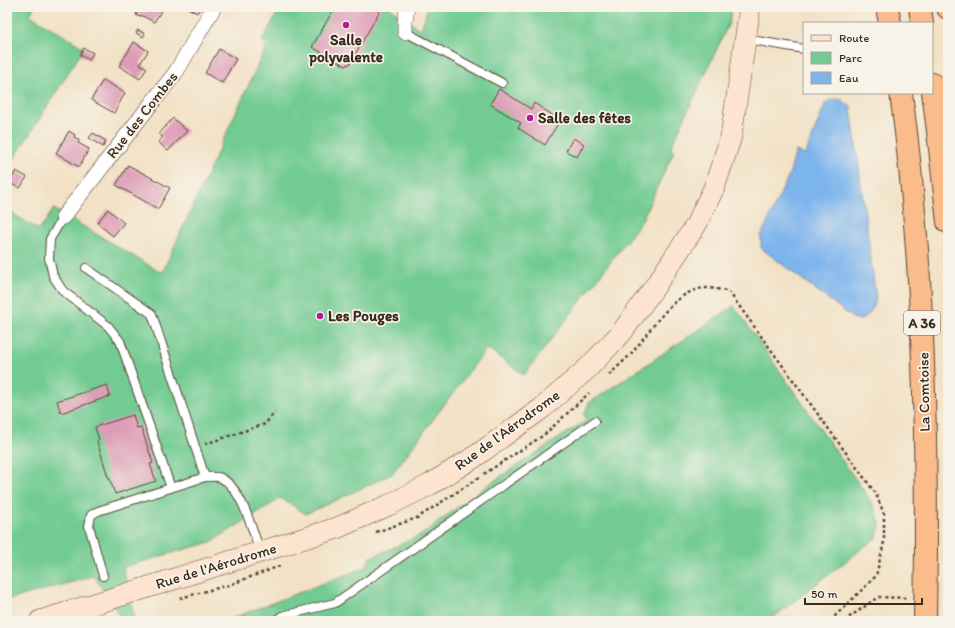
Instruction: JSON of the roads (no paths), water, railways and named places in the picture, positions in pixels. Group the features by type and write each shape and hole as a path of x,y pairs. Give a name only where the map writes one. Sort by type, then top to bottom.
{"highway":[{"path":"887,7 890,22"},
{"path":"920,7 922,22"},
{"path":"933,92 948,222"},
{"name":"La Comtoise","path":"901,94 912,184 922,313 926,454 925,621"}],"street":[{"name":"Rue des Combes","path":"63,217 176,72 214,7"},
{"path":"405,32 404,22 407,7"},
{"name":"Rue de l'Aérodrome","path":"40,621 337,528 389,505 435,481 473,458 541,409 588,368 622,332 656,285 696,225 714,188 731,137 750,7"}],"lane":[{"path":"405,32 502,83"},
{"path":"746,39 803,49"},
{"path":"63,217 50,239 49,258 53,276 63,291 108,326 120,341 171,488"},
{"path":"86,268 152,314 205,477"},
{"path":"275,621 282,616 335,603 595,421"},
{"path":"103,576 89,526 92,516 98,511 205,477 219,477 230,484 241,501 261,552"}],"water":[{"path":"835,99 842,100 851,107 876,299 870,313 861,320 853,318 761,248 761,236 789,175 796,151 805,155 826,102"}],"place":[{"name":"Salle polyvalente","path":"346,25"},
{"name":"Salle des fêtes","path":"530,118"},
{"name":"Les Pouges","path":"320,316"}]}
